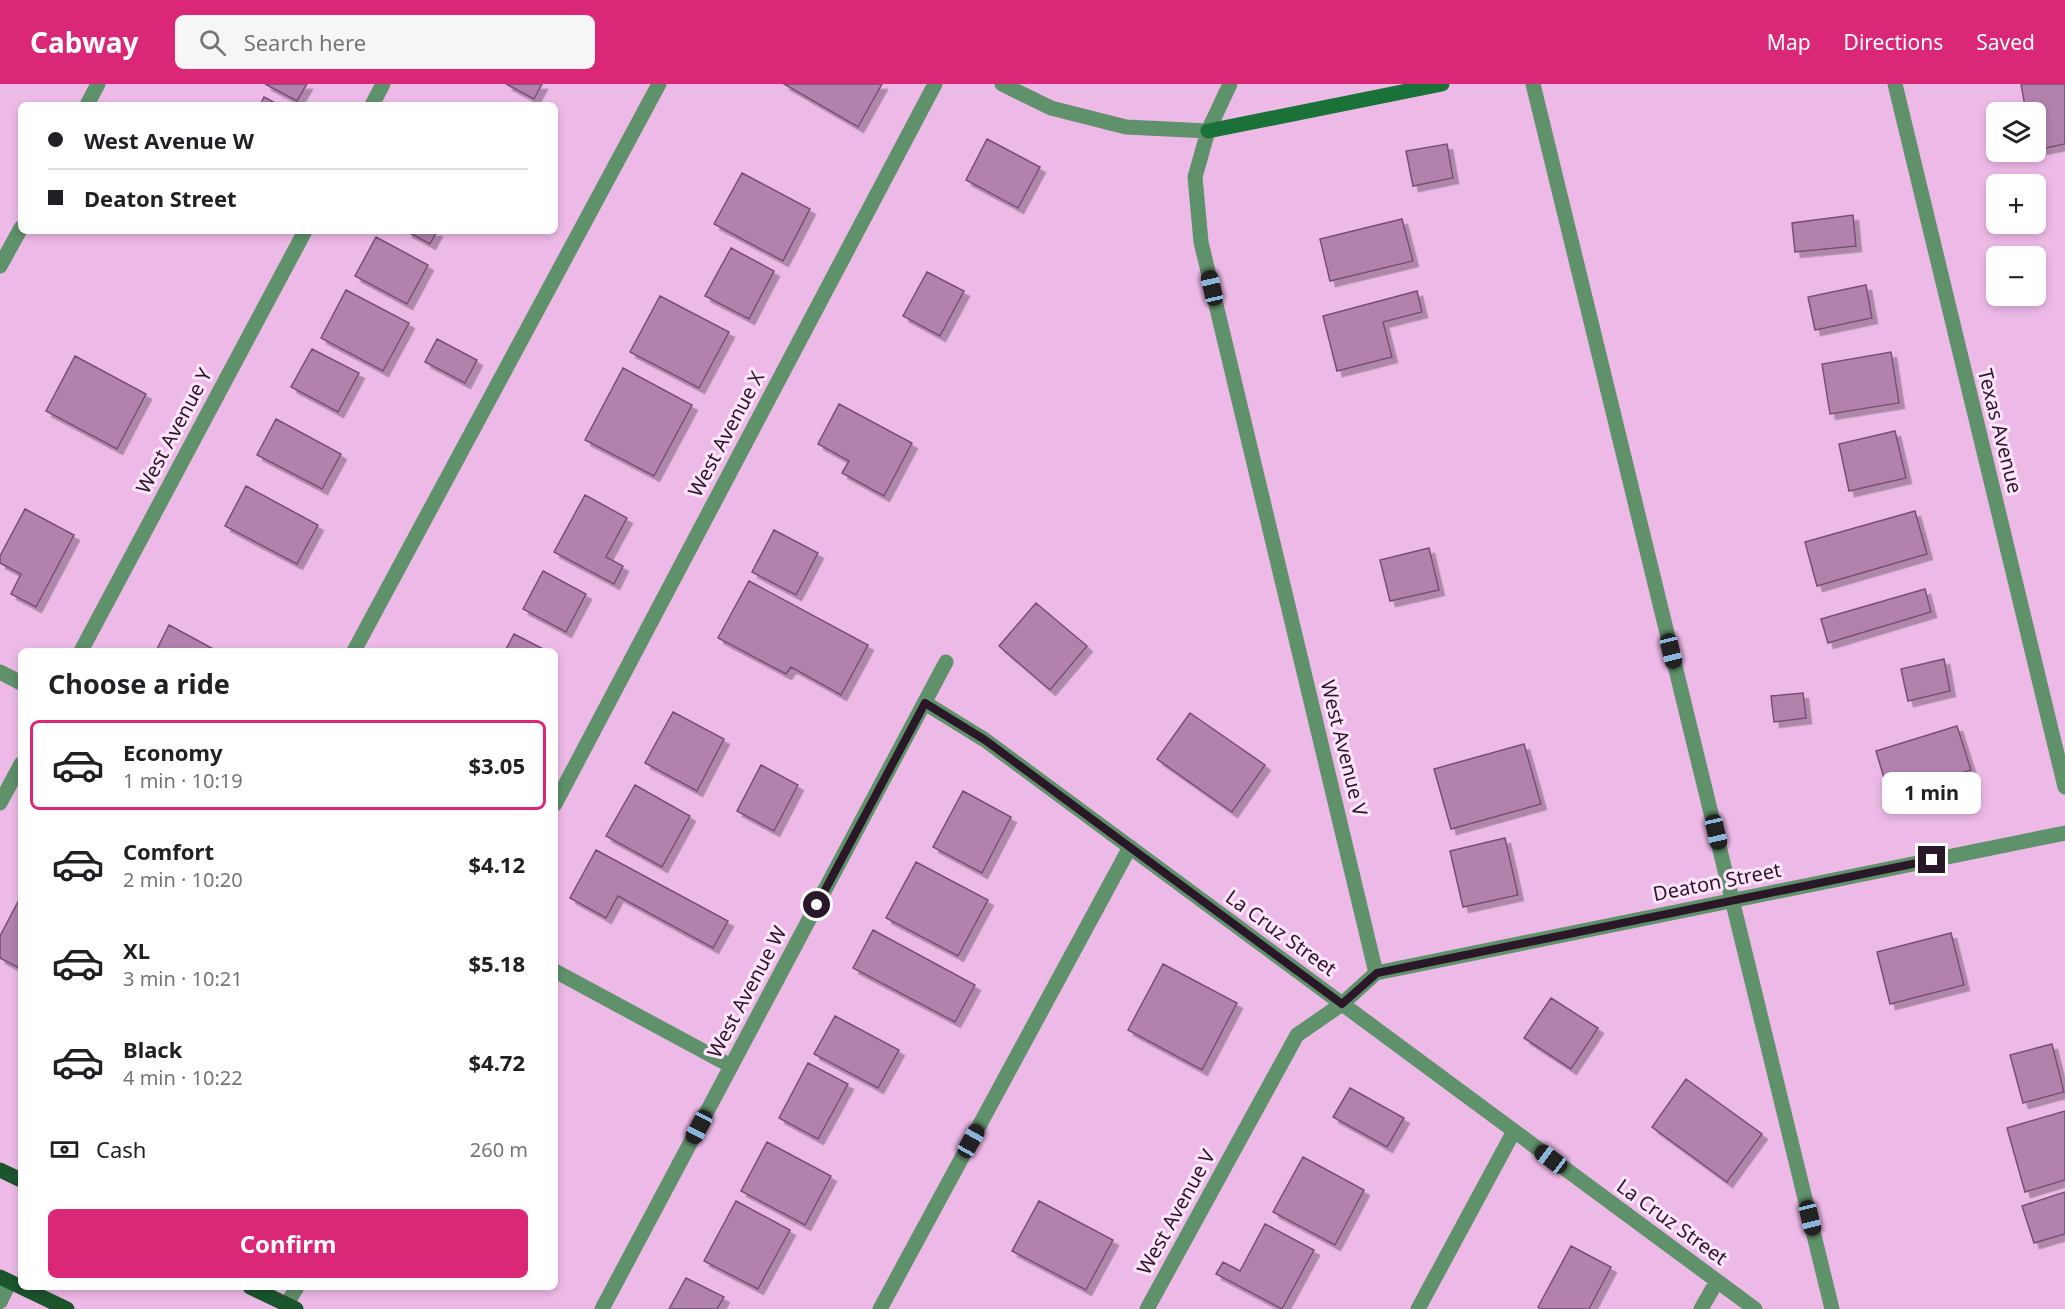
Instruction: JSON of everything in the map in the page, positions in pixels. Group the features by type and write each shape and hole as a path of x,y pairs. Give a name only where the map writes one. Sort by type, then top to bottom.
{"main road":[{"path":"0,1170 18,1179"},
{"path":"26,1290 67,1309"},
{"path":"256,1290 292,1307"}],"street":[{"path":"89,102 98,84"},
{"path":"374,102 383,84"},
{"path":"356,648 659,84"},
{"name":"West Avenue X","path":"558,798 935,84"},
{"path":"1002,84 1052,108 1126,127 1208,131 1442,84"},
{"path":"1208,131 1230,84"},
{"path":"1533,84 1832,1309"},
{"name":"Texas Avenue","path":"1895,84 2065,788"},
{"name":"West Avenue V","path":"1147,1309 1297,1035 1342,1004 1377,973 1201,242 1195,177 1208,131"},
{"path":"0,266 18,233"},
{"name":"West Avenue Y","path":"83,648 303,234"},
{"name":"West Avenue W","path":"602,1309 946,662"},
{"path":"0,672 18,681"},
{"name":"La Cruz Street","path":"925,703 985,740 1755,1309"},
{"path":"0,803 18,770"},
{"name":"Deaton Street","path":"1377,973 2065,833"},
{"path":"880,1309 1130,847"},
{"path":"558,973 732,1066"},
{"path":"1418,1309 1514,1131"},
{"path":"0,1302 5,1280"},
{"path":"1701,1309 1717,1281"},
{"path":"292,1307 296,1290"}],"building":[{"path":"265,84 307,84 297,101"},
{"path":"506,84 542,84 534,99"},
{"path":"784,84 882,84 858,127"},
{"path":"2021,84 2065,84 2065,144 2046,148 2046,102 2024,102"},
{"path":"264,97 273,102 262,102"},
{"path":"987,139 1040,167 1018,208 966,180"},
{"path":"1447,144 1453,178 1413,186 1406,151"},
{"path":"742,173 810,209 783,261 714,224"},
{"path":"1853,215 1856,246 1795,252 1792,223"},
{"path":"1402,219 1413,261 1330,281 1320,239"},
{"path":"412,234 435,234 430,244"},
{"path":"376,237 428,265 407,304 355,276"},
{"path":"731,248 774,271 749,319 705,296"},
{"path":"927,272 964,291 940,336 903,316"},
{"path":"1866,285 1872,318 1815,330 1808,297"},
{"path":"346,290 409,323 383,371 321,338"},
{"path":"1417,291 1422,312 1383,322 1392,357 1337,371 1323,316"},
{"path":"660,296 729,332 699,388 630,352"},
{"path":"437,339 477,360 465,383 425,362"},
{"path":"312,349 359,373 338,412 291,387"},
{"path":"1891,352 1899,403 1830,414 1822,364"},
{"path":"75,356 146,394 117,449 46,411"},
{"path":"623,368 692,405 654,476 585,440"},
{"path":"839,404 912,443 884,496 842,473 849,461 818,444"},
{"path":"276,419 341,454 322,489 257,455"},
{"path":"1895,431 1906,478 1849,491 1839,444"},
{"path":"246,486 318,525 297,564 225,526"},
{"path":"585,495 627,518 606,557 623,566 614,584 554,552"},
{"path":"25,509 74,535 36,607 11,594 21,574 0,563 0,556"},
{"path":"1915,511 1927,554 1817,586 1805,542"},
{"path":"774,530 818,553 796,595 752,572"},
{"path":"1429,548 1439,590 1390,601 1380,560"},
{"path":"543,571 586,594 566,632 523,609"},
{"path":"749,581 868,645 841,695 791,667 786,674 718,638"},
{"path":"1925,589 1931,612 1828,643 1821,619"},
{"path":"1036,603 1087,646 1050,690 999,646"},
{"path":"169,625 211,648 158,648"},
{"path":"514,634 541,648 507,648"},
{"path":"1944,659 1950,691 1908,701 1901,669"},
{"path":"1803,693 1806,718 1774,722 1771,696"},
{"path":"673,712 724,739 697,791 645,763"},
{"path":"1190,713 1265,765 1232,812 1157,759"},
{"path":"1957,726 1971,770 1889,795 1876,751"},
{"path":"1524,744 1541,804 1451,829 1434,769"},
{"path":"761,765 798,785 774,831 737,811"},
{"path":"635,785 690,816 662,867 606,836"},
{"path":"963,791 1011,817 982,873 933,847"},
{"path":"1505,838 1518,895 1463,907 1450,851"},
{"path":"596,850 728,921 713,948 618,896 606,918 570,898"},
{"path":"916,862 988,900 958,956 886,918"},
{"path":"18,902 18,967 0,958 0,936"},
{"path":"873,930 975,985 955,1022 853,968"},
{"path":"1951,933 1964,985 1890,1004 1877,952"},
{"path":"1163,964 1237,1003 1202,1070 1128,1030"},
{"path":"1551,998 1598,1028 1571,1069 1524,1038"},
{"path":"835,1016 899,1050 878,1088 814,1054"},
{"path":"2052,1044 2064,1092 2023,1103 2010,1055"},
{"path":"808,1063 848,1084 818,1139 779,1118"},
{"path":"1686,1079 1762,1134 1727,1182 1652,1127"},
{"path":"1350,1088 1404,1118 1387,1147 1333,1117"},
{"path":"2065,1111 2065,1180 2025,1192 2007,1128"},
{"path":"767,1142 831,1176 805,1225 741,1191"},
{"path":"1303,1157 1364,1190 1335,1245 1273,1212"},
{"path":"2065,1192 2065,1234 2034,1243 2022,1206"},
{"path":"736,1201 790,1230 758,1289 704,1261"},
{"path":"1039,1201 1113,1240 1086,1290 1012,1251"},
{"path":"1265,1224 1314,1250 1282,1309 1216,1274 1223,1262 1240,1271"},
{"path":"1571,1246 1611,1267 1589,1309 1540,1309 1538,1307"},
{"path":"686,1278 724,1297 717,1309 669,1309"}],"route":[{"path":"817,905 925,703 985,740 1342,1004 1377,973 1932,860"}]}
